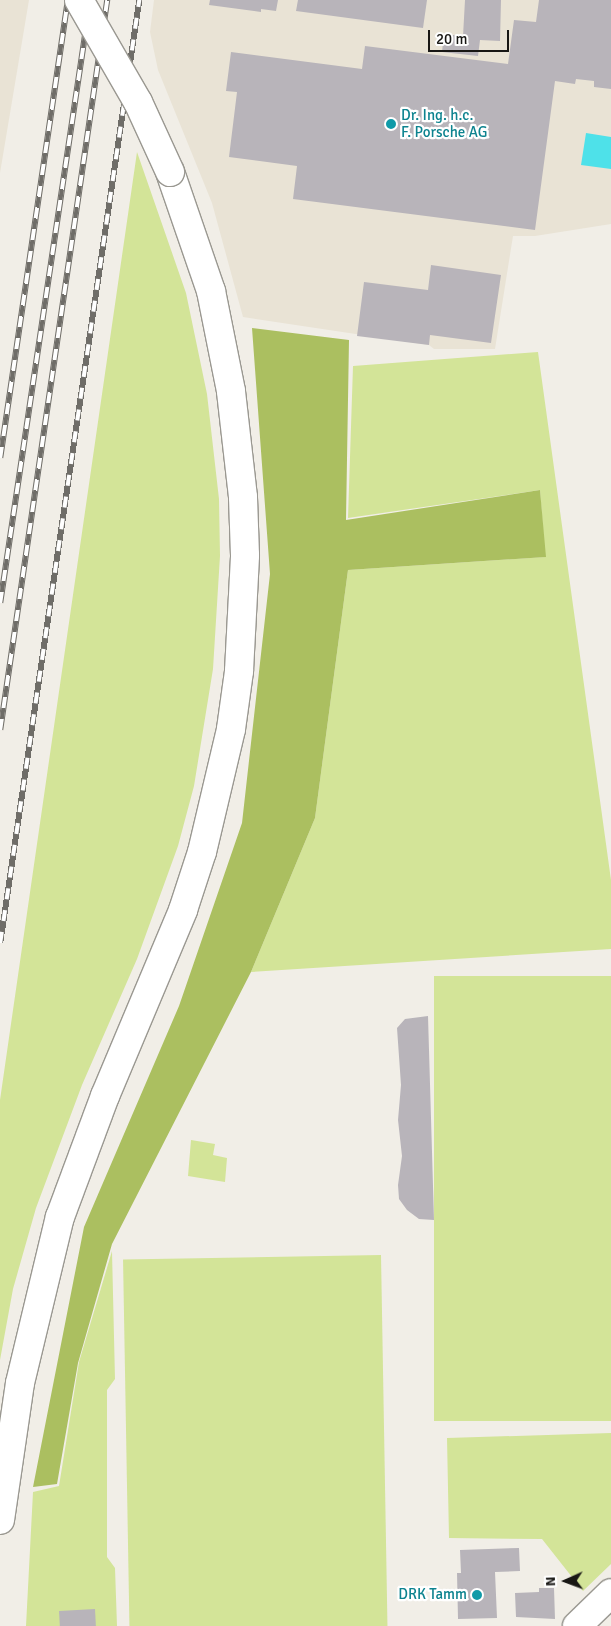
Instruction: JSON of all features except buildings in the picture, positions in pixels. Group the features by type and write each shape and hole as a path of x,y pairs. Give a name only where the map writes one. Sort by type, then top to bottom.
{"main road":[{"path":"0,1520 20,1383 60,1218 105,1096 188,894 218,791 235,700 244,556 242,497 231,392 211,291 170,172 138,102 79,0"},
{"path":"577,1626 611,1593"}],"shaded area":[{"path":"0,0 29,0 0,173"},
{"path":"154,0 611,0 611,224 535,236 513,236 495,349 434,349 429,345 243,317 212,203 158,70 150,32"}],"green space":[{"path":"137,152 186,293 207,394 219,499 220,556 213,669 194,786 178,846 137,959 82,1085 36,1208 13,1289 0,1360 0,1100"},
{"path":"252,328 349,340 346,520 540,490 546,557 348,570 315,818 251,972 112,1244 78,1363 57,1484 33,1487 84,1227 179,1006 242,823 270,574"},
{"path":"538,352 611,880 611,949 251,972 315,818 348,570 545,557 540,490 348,518 353,366"},
{"path":"434,976 611,976 611,1421 434,1421"},
{"path":"191,1140 215,1144 213,1155 227,1158 225,1182 188,1176"},
{"path":"112,1251 115,1379 107,1390 107,1557 115,1568 117,1626 26,1626 33,1492 59,1486 79,1362"},
{"path":"381,1255 387,1626 129,1626 123,1260"},
{"path":"611,1433 611,1564 583,1591 542,1539 449,1538 447,1438"}],"water":[{"path":"586,133 611,137 611,169 581,165"}],"railway":[{"path":"0,458 68,0"},
{"path":"0,603 90,0"},
{"path":"0,730 107,0"},
{"path":"0,943 139,0"}],"place":[{"name":"Dr. Ing. h.c. F. Porsche AG","path":"391,124"},
{"name":"DRK Tamm","path":"477,1595"}]}
